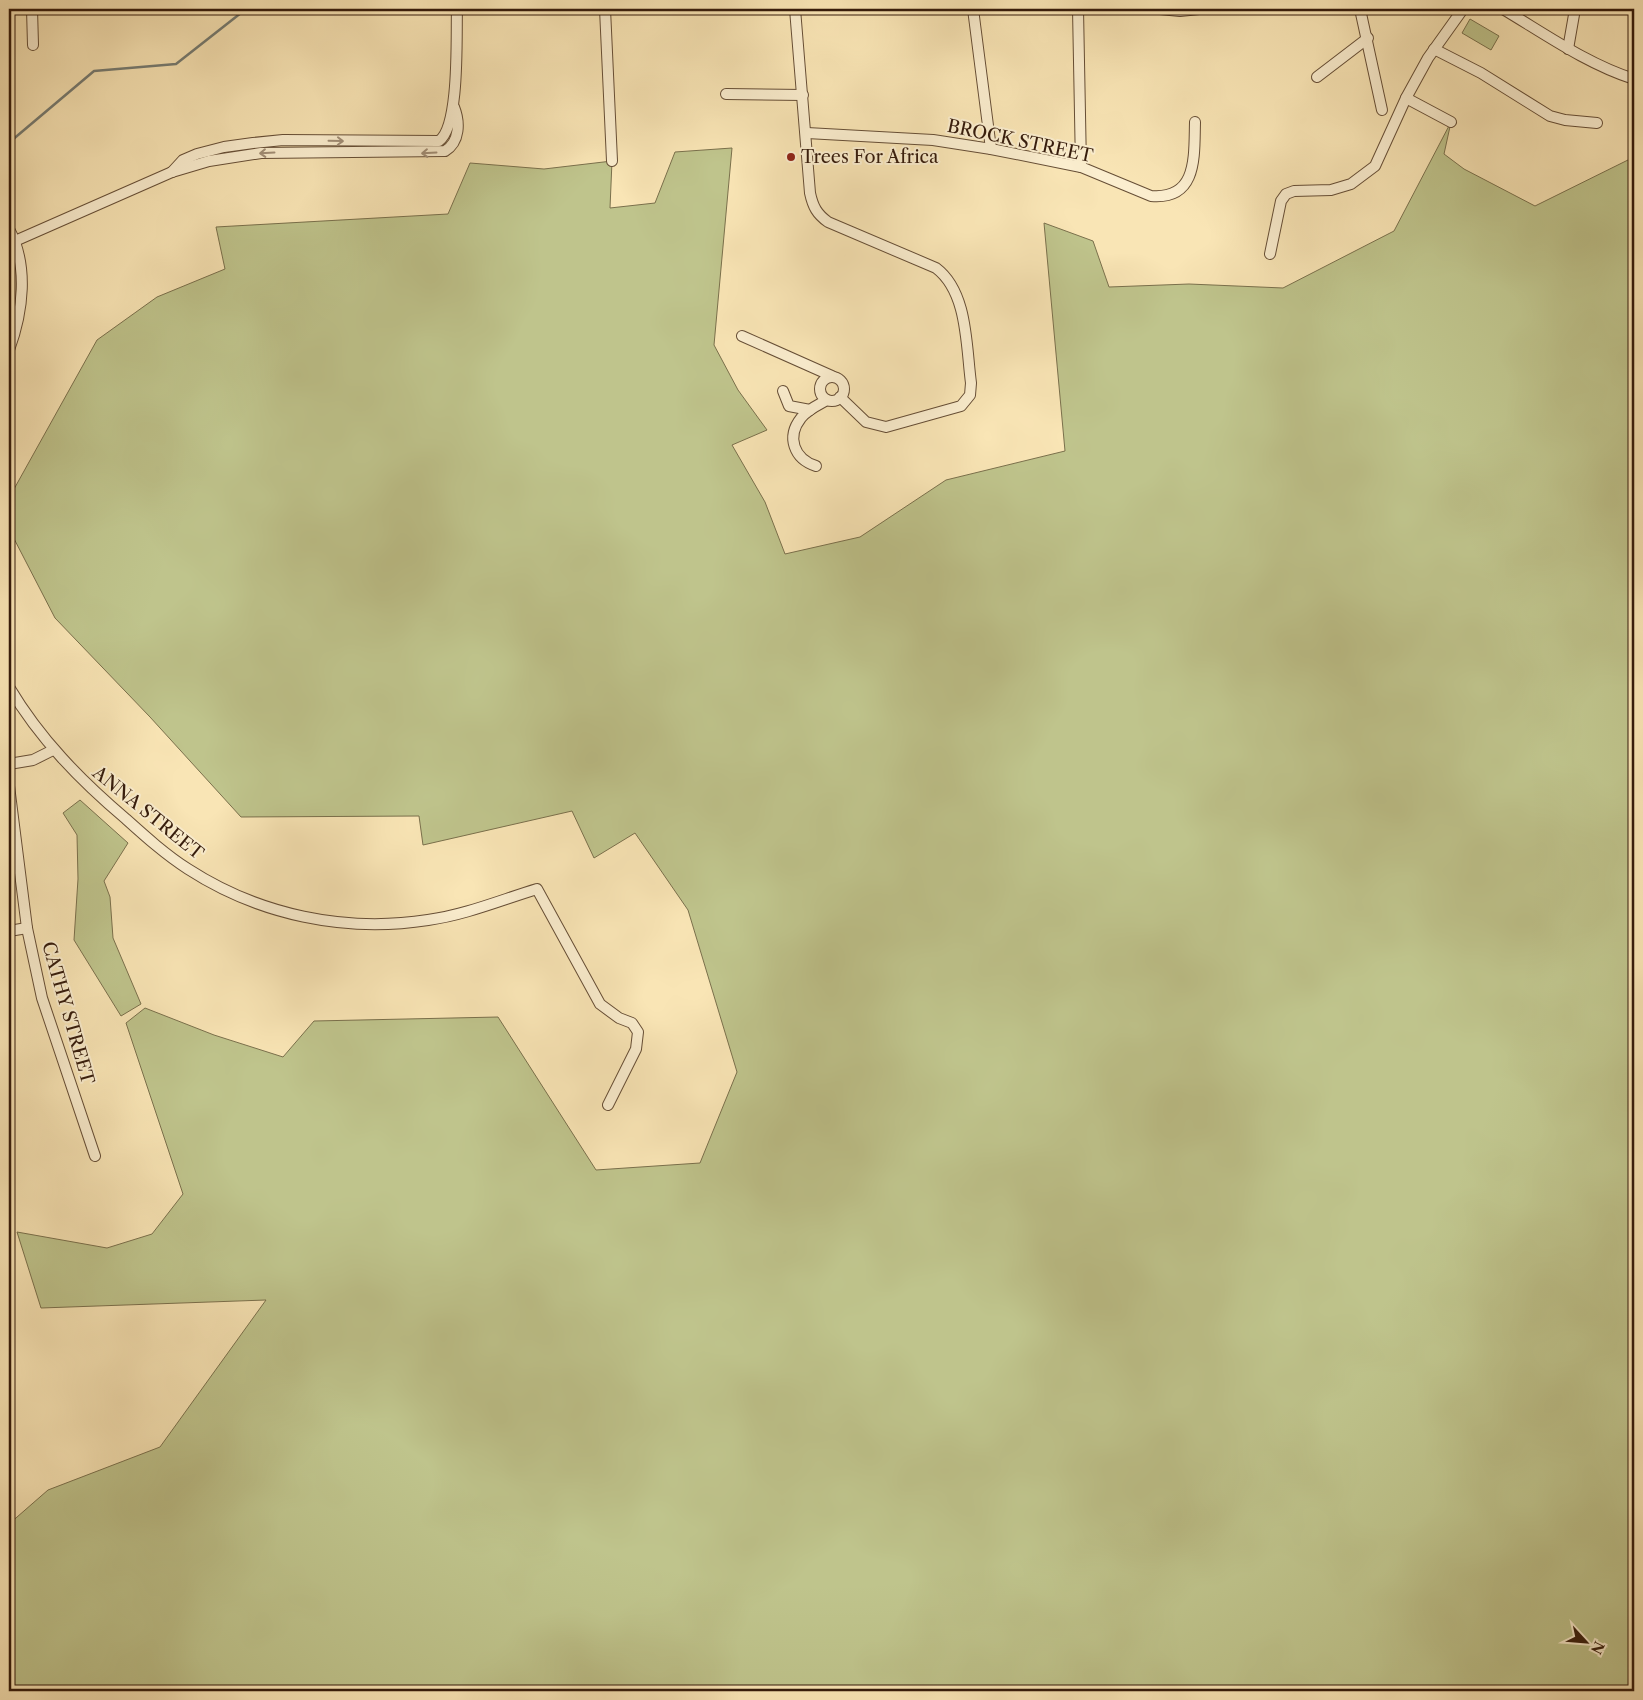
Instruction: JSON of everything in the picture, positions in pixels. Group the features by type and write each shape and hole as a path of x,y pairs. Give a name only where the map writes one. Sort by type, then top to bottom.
{"street":[{"path":"32,9 33,45"},
{"path":"172,172 183,160 197,154 253,142 283,140 440,141 447,133 454,107 457,9"},
{"path":"605,9 612,161"},
{"path":"795,9 807,133 810,194 818,214 828,222 936,268 950,281 959,300 971,383 970,395 961,406 886,427 866,422 840,397"},
{"path":"973,9 990,149"},
{"path":"1078,9 1081,167"},
{"path":"1160,9 1180,11 1199,9"},
{"path":"1360,9 1368,38 1382,110"},
{"path":"1270,254 1281,201 1286,194 1294,191 1331,190 1351,184 1368,172 1380,157 1406,98 1434,48 1463,9"},
{"path":"1502,9 1568,48 1602,66 1634,79"},
{"path":"1568,48 1575,9"},
{"path":"1317,77 1368,38"},
{"path":"1434,48 1481,73 1550,116 1565,120 1597,123"},
{"path":"726,94 802,94"},
{"path":"1406,98 1451,122"},
{"path":"16,241 172,172 209,161 261,153 445,152 451,148 457,136 454,107"},
{"name":"BROCK STREET","path":"807,133 933,140 990,149 1081,167 1151,196 1173,194 1185,183 1193,168 1195,122"},
{"path":"9,229 16,241 22,296 14,336 9,350"},
{"path":"742,336 832,376 841,381 844,386 840,397 834,400 827,400 810,410 801,418 796,428 794,448 798,456 804,462 816,466"},
{"path":"827,400 821,394 820,386 824,379 832,376"},
{"path":"783,392 789,406 798,410 810,410"},
{"name":"ANNA STREET","path":"9,687 53,750 82,780 160,848 189,870 254,903 301,917 335,923 362,924 428,920 454,915 537,889 600,1004 619,1018 632,1022 638,1032 636,1050 608,1105"},
{"path":"9,764 33,760 53,750"},
{"name":"CATHY STREET","path":"9,786 27,928 42,998 95,1156"},
{"path":"9,931 27,928"}],"green space":[{"path":"1470,19 1499,36 1491,50 1462,33"},
{"path":"1451,122 1444,154 1464,169 1535,206 1634,157 1634,1691 9,1691 9,1524 48,1490 160,1447 266,1300 41,1308 17,1232 107,1248 152,1234 183,1194 126,1023 145,1008 214,1035 283,1057 314,1021 498,1017 596,1170 700,1163 737,1072 688,910 635,833 594,858 572,811 423,845 419,816 241,817 150,717 55,618 9,529 9,498 97,340 157,297 225,269 216,227 448,214 470,163 544,169 612,161 610,208 655,203 675,152 732,148 714,345 738,390 767,430 732,445 765,502 785,554 860,537 946,480 1065,451 1044,223 1093,241 1109,287 1189,284 1283,288 1394,231"},
{"path":"80,800 128,843 104,881 110,897 113,938 141,1004 121,1016 74,940 78,879 77,835 63,813"}],"waterway":[{"path":"11,141 94,71 176,64 246,9"}],"place":[{"name":"Trees For Africa","path":"791,157"}]}
